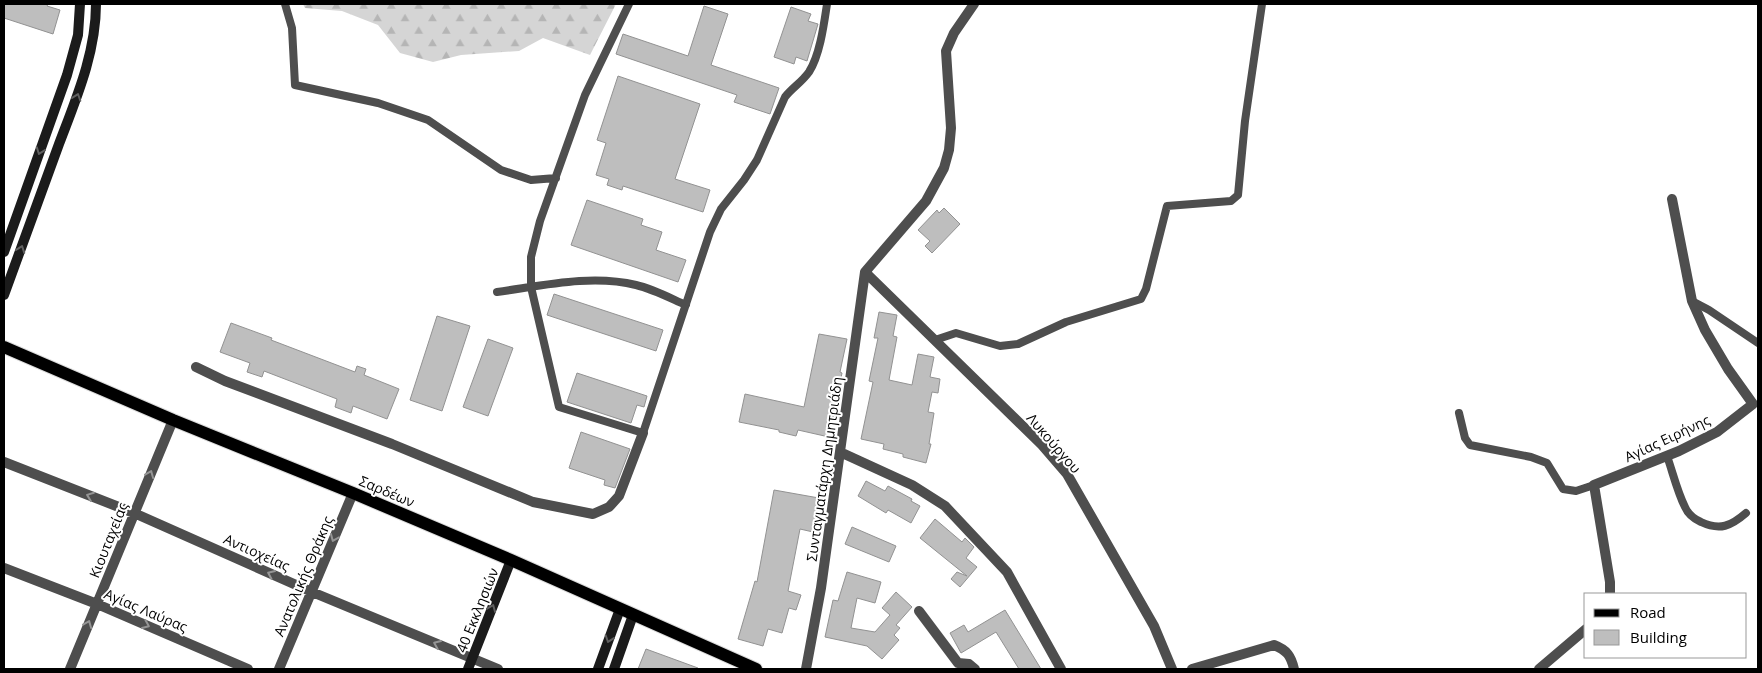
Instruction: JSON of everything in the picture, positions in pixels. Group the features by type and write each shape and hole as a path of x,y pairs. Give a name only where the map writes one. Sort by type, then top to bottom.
{"main road":[{"name":"Σαρδέων","path":"4,347 172,420 353,493 511,560 756,669"}],"street":[{"path":"4,252 67,74 78,35 80,4"},
{"path":"4,295 90,56 96,20 96,4"},
{"path":"865,272 926,201 944,168 949,150 950,128 946,50 954,33 974,4"},
{"name":"Αγίας Ειρήνης","path":"1594,485 1667,456 1717,432 1753,404 1728,369 1705,330 1692,301 1672,199"},
{"name":"Λυκούργου","path":"865,272 1042,445 1067,474 1154,626 1172,669"},
{"name":"Συνταγματάρχη Δημητριάδη","path":"806,669 821,588 865,272"},
{"path":"196,367 225,381 392,444 533,502 593,514 610,507 619,496 642,433"},
{"name":"Κιουταχείας","path":"70,669 172,420"},
{"path":"840,452 912,485 945,506 1007,572 1061,669"},
{"name":"Αντιοχείας","path":"4,462 134,513 312,592 498,669"},
{"path":"1594,485 1610,582 1610,593"},
{"name":"Ανατολικής Θράκης","path":"278,669 353,493"},
{"name":"40 Εκκλησιών","path":"468,669 511,560"},
{"name":"Αγίας Λαύρας","path":"4,568 97,604 248,669"},
{"path":"598,669 620,609"},
{"path":"919,611 958,663 972,666"},
{"path":"614,669 633,615"},
{"path":"1539,669 1584,631"},
{"path":"1192,669 1265,646 1274,645 1283,648 1290,655 1294,669"}],"lane":[{"path":"285,4 292,28 296,85 378,103 428,120 501,170 531,180 556,178"},
{"path":"629,4 585,95 540,221 531,257 531,287 559,407 642,433 710,232 721,209 757,160 785,97 809,73 814,63 827,4"},
{"path":"936,340 956,333 1000,346 1018,344 1066,322 1141,299 1146,289 1167,206 1231,201 1238,194 1245,122 1262,4"},
{"path":"497,292 571,282 607,281 636,285 686,305"},
{"path":"1692,301 1709,310 1758,343"},
{"path":"1459,413 1465,438 1470,446 1531,457 1547,463 1563,489 1576,491 1594,485"},
{"path":"1667,456 1685,509 1695,520 1712,527 1726,526 1738,520 1746,513"}],"green space":[{"path":"303,4 616,4 590,55 543,38 519,51 461,55 433,62 400,53 378,25 342,11 305,8"}],"building":[{"path":"4,4 48,4 47,6 60,10 53,34 4,18"},
{"path":"704,6 728,14 711,65 779,88 770,114 734,102 737,95 616,54 623,34 688,56"},
{"path":"791,7 811,14 808,21 818,24 807,61 796,57 794,64 774,57"},
{"path":"618,76 700,104 675,179 710,190 703,212 623,186 622,190 607,185 609,179 596,175 606,143 597,140"},
{"path":"587,200 643,219 641,225 662,232 656,250 686,260 678,282 571,245"},
{"path":"944,208 960,224 932,253 925,246 930,241 918,230 937,210 939,213"},
{"path":"554,294 663,330 656,351 547,315"},
{"path":"879,312 897,315 893,336 897,337 889,380 912,385 918,354 934,357 930,377 940,379 938,393 932,392 928,412 934,413 929,444 931,444 926,463 883,449 884,444 861,439 873,382 869,381 878,338 874,338"},
{"path":"437,316 470,326 442,411 410,400"},
{"path":"231,323 355,372 357,366 366,369 364,375 399,389 387,419 353,406 351,413 335,407 337,399 264,371 262,377 247,372 250,363 220,352"},
{"path":"819,334 847,339 829,437 798,430 796,436 779,432 779,430 739,422 745,394 804,407"},
{"path":"488,339 513,348 488,416 463,407"},
{"path":"577,373 647,396 644,407 637,405 631,423 567,402"},
{"path":"581,432 630,449 615,488 604,485 605,480 569,468"},
{"path":"866,481 885,491 888,486 912,499 911,501 920,506 911,523 888,510 886,513 858,496"},
{"path":"774,490 819,498 813,532 800,529 788,591 801,595 796,610 789,608 782,633 768,629 763,646 738,639 755,581 757,582"},
{"path":"935,519 962,542 965,538 974,547 966,558 977,567 960,587 951,579 957,572 967,576 920,538"},
{"path":"852,527 896,546 889,562 845,544"},
{"path":"847,572 881,582 875,603 857,598 851,628 875,632 890,615 882,608 896,592 912,607 896,625 900,628 894,635 899,640 882,659 867,646 825,637 833,600 838,601"},
{"path":"1005,610 1041,669 1019,669 996,632 961,653 950,633 964,625 968,632"},
{"path":"646,649 698,668 698,669 638,669"}]}
